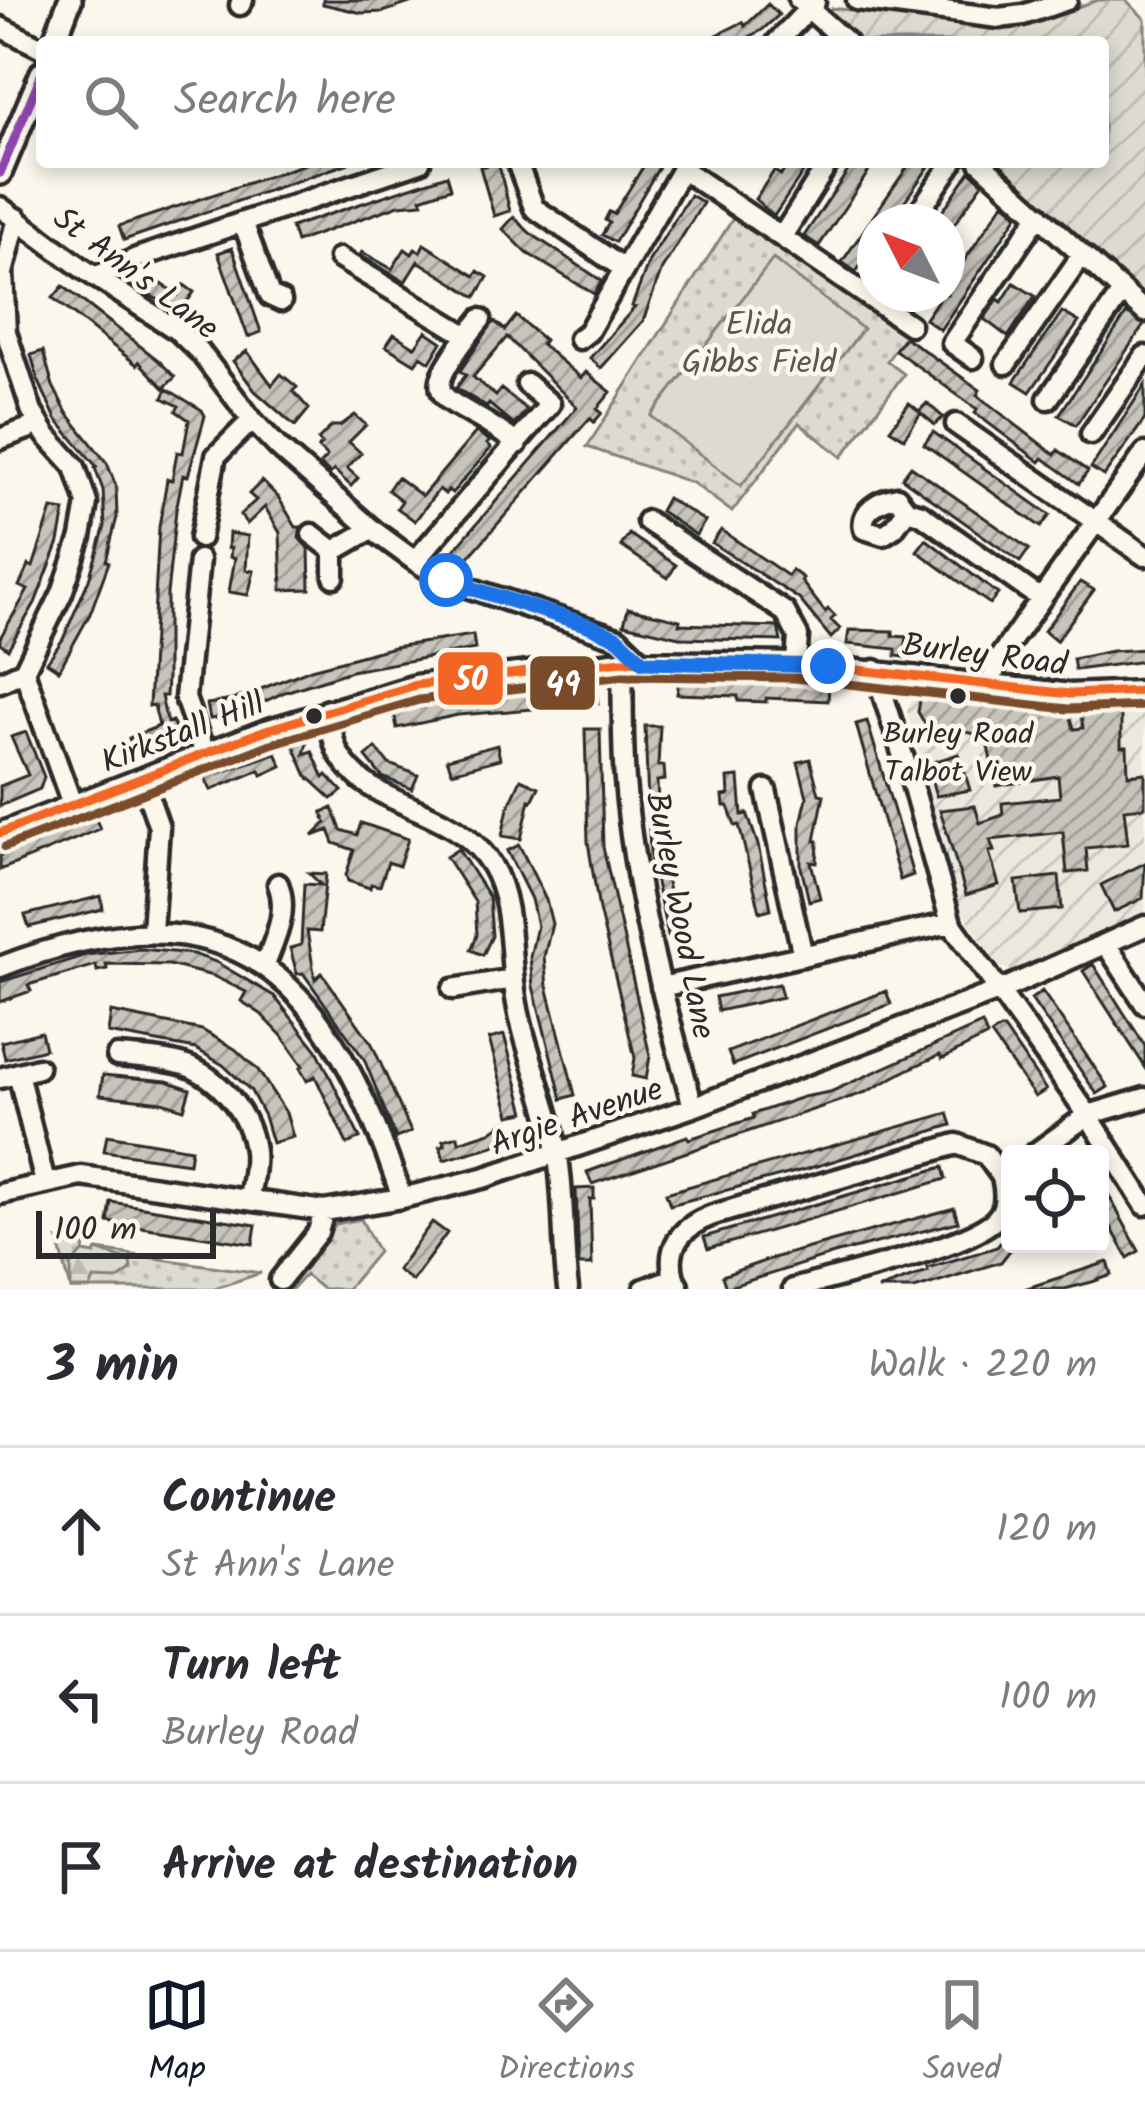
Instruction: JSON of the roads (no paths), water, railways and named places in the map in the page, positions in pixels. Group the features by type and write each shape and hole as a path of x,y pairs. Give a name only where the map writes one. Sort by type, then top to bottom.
{"main road":[{"path":"56,36 70,0"},
{"path":"0,173 6,140 36,84"}],"street":[{"path":"857,0 999,18 1067,0"},
{"path":"782,36 809,3 840,36"},
{"path":"0,27 36,45"},
{"path":"95,277 137,258 402,168"},
{"path":"519,168 534,208 624,269"},
{"path":"579,339 588,332 682,168"},
{"path":"688,168 782,235 857,278"},
{"path":"782,235 826,168"},
{"path":"924,204 949,168"},
{"path":"987,168 1145,312"},
{"path":"8,213 3,312 14,362 38,425 75,467 87,503 62,593 24,671 72,804"},
{"name":"St Ann's Lane","path":"8,213 178,332 200,352 252,420 372,529 415,560 446,580 618,638 643,662"},
{"path":"973,358 952,344 1039,215"},
{"path":"243,222 270,296 280,301"},
{"path":"1006,364 1082,255"},
{"path":"339,258 468,336"},
{"path":"1048,400 1122,292"},
{"path":"897,312 910,325"},
{"path":"482,319 444,367 438,381 441,393 453,406 517,444"},
{"path":"1091,434 1145,356"},
{"path":"415,560 550,404 527,384"},
{"path":"200,538 216,456 252,420"},
{"path":"956,424 1145,556"},
{"path":"0,439 38,425"},
{"path":"990,685 999,658 1145,453"},
{"path":"907,510 921,514 1041,598"},
{"path":"647,521 785,612 798,637 796,663"},
{"path":"334,551 372,529"},
{"path":"312,534 334,551"},
{"path":"334,551 334,577"},
{"path":"199,560 185,698 206,754"},
{"name":"Burley Road","path":"612,662 796,663 1070,694 1145,691"},
{"name":"Kirkstall Hill","path":"0,833 328,710 416,686 612,662"},
{"name":"Burley Wood Lane","path":"612,662 635,862 693,1107"},
{"path":"875,670 951,923 1088,1115 1145,1204"},
{"path":"0,682 24,671"},
{"path":"328,710 338,752 356,776 468,836 494,869 504,896 513,979 557,1152 568,1289"},
{"path":"142,778 159,827 152,932"},
{"path":"766,790 803,956"},
{"path":"265,965 281,923 284,899 278,884"},
{"path":"661,987 951,923"},
{"name":"Argie Avenue","path":"0,1194 99,1176 324,1210 402,1198 483,1178 693,1107 1001,989 1145,926"},
{"path":"0,967 88,938 152,932 215,943 265,965 307,1001 331,1036 366,1104 402,1198"},
{"path":"1106,944 1145,1004"},
{"path":"453,989 513,979"},
{"path":"116,1056 182,1064 224,1092 252,1142 249,1199"},
{"path":"38,1068 9,1076 45,1183"},
{"path":"1046,1145 1088,1115 1145,1099"},
{"path":"644,1289 677,1284 671,1266 675,1242 693,1223 713,1215 957,1144 986,1155 1001,1169"},
{"path":"280,1280 319,1232 324,1210"},
{"path":"793,1289 973,1236 1001,1210"}],"place":[{"name":"Burley Road Talbot View","path":"958,696"}],"park label":[{"name":"Elida Gibbs Field","path":"759,342"}]}
